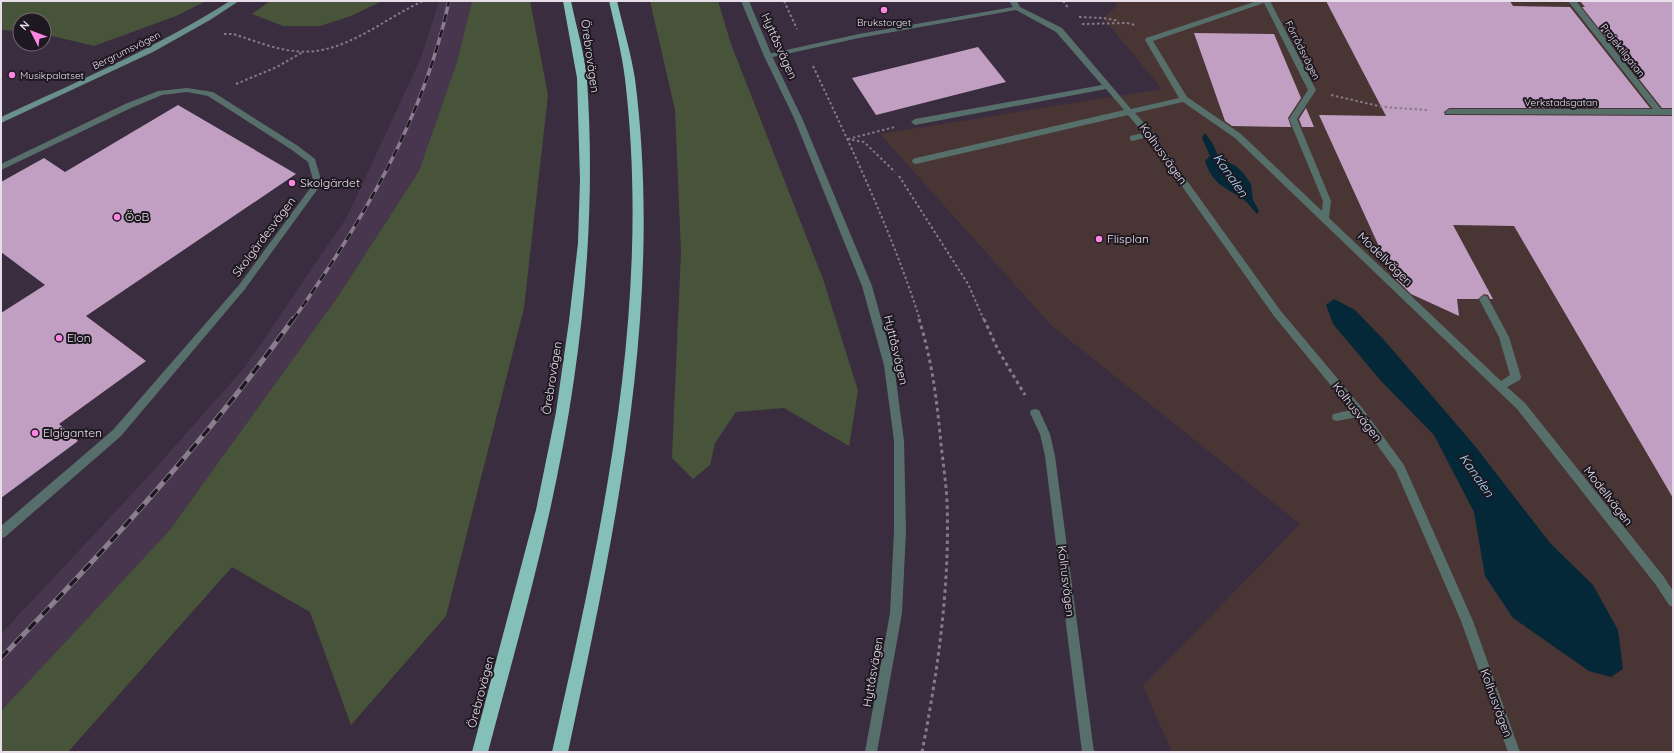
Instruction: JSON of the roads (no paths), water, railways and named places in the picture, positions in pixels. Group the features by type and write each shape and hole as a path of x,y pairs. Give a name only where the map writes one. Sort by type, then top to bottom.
{"highway":[{"name":"Örebrovägen","path":"480,752 543,510 562,412 574,321 583,243 585,180 582,78 567,1"},
{"path":"560,752 592,609 615,485 629,383 637,285 639,208 636,138 630,78 613,1"}],"street":[{"name":"Bergrumsvägen","path":"1,120 168,41 210,18 235,1"},
{"name":"Hyttåsvägen","path":"745,1 768,56 798,118 867,286 889,364 899,441 900,531 896,613 871,752"},
{"name":"Modellvägen","path":"1265,1 1149,40 1184,100 1238,136 1521,406 1660,581 1673,601"},
{"name":"Förrådsvägen","path":"1265,1 1312,90 1293,119 1327,201 1325,219"},
{"name":"Projektilgatan","path":"1572,1 1659,112"},
{"path":"768,56 1015,4"},
{"name":"Kolhusvägen","path":"1015,4 1058,30 1131,112 1149,134 1277,313 1359,412 1400,468 1467,621 1514,752"},
{"path":"916,122 1107,86"},
{"name":"Skolgärdesvägen","path":"1,167 128,106 161,93 187,90 210,94 295,148 312,161 318,183 242,287 117,433 1,533"},
{"path":"916,161 1184,100"},
{"name":"Verkstadsgatan","path":"1449,112 1673,112"},
{"path":"1133,138 1149,134"},
{"path":"1484,299 1504,337 1516,377 1500,386"},
{"name":"Kolhusvägen","path":"1035,412 1045,434 1050,456 1088,752"},
{"path":"1337,417 1359,412"}],"water":[{"name":"Kanalen","path":"1205,133 1213,144 1219,158 1236,166 1251,184 1253,200 1259,211 1257,214 1248,203 1216,181 1208,170 1205,161 1210,156 1202,138"},
{"name":"Kanalen","path":"1334,299 1355,310 1385,341 1475,446 1550,543 1593,585 1618,630 1623,669 1611,677 1589,671 1513,618 1485,576 1474,512 1434,435 1381,381 1333,324 1326,305"}],"railway":[{"path":"293,320 343,245 388,168 424,87 438,45 449,1"},
{"path":"1,658 78,577 153,494 226,408 293,319"}],"place":[{"name":"Brukstorget","path":"884,10"},
{"name":"Musikpalatset","path":"12,75"},
{"name":"Skolgärdet","path":"292,183"},
{"name":"ÖoB","path":"117,217"},
{"name":"Flisplan","path":"1099,239"},
{"name":"Elon","path":"59,338"},
{"name":"Elgiganten","path":"35,433"}]}
